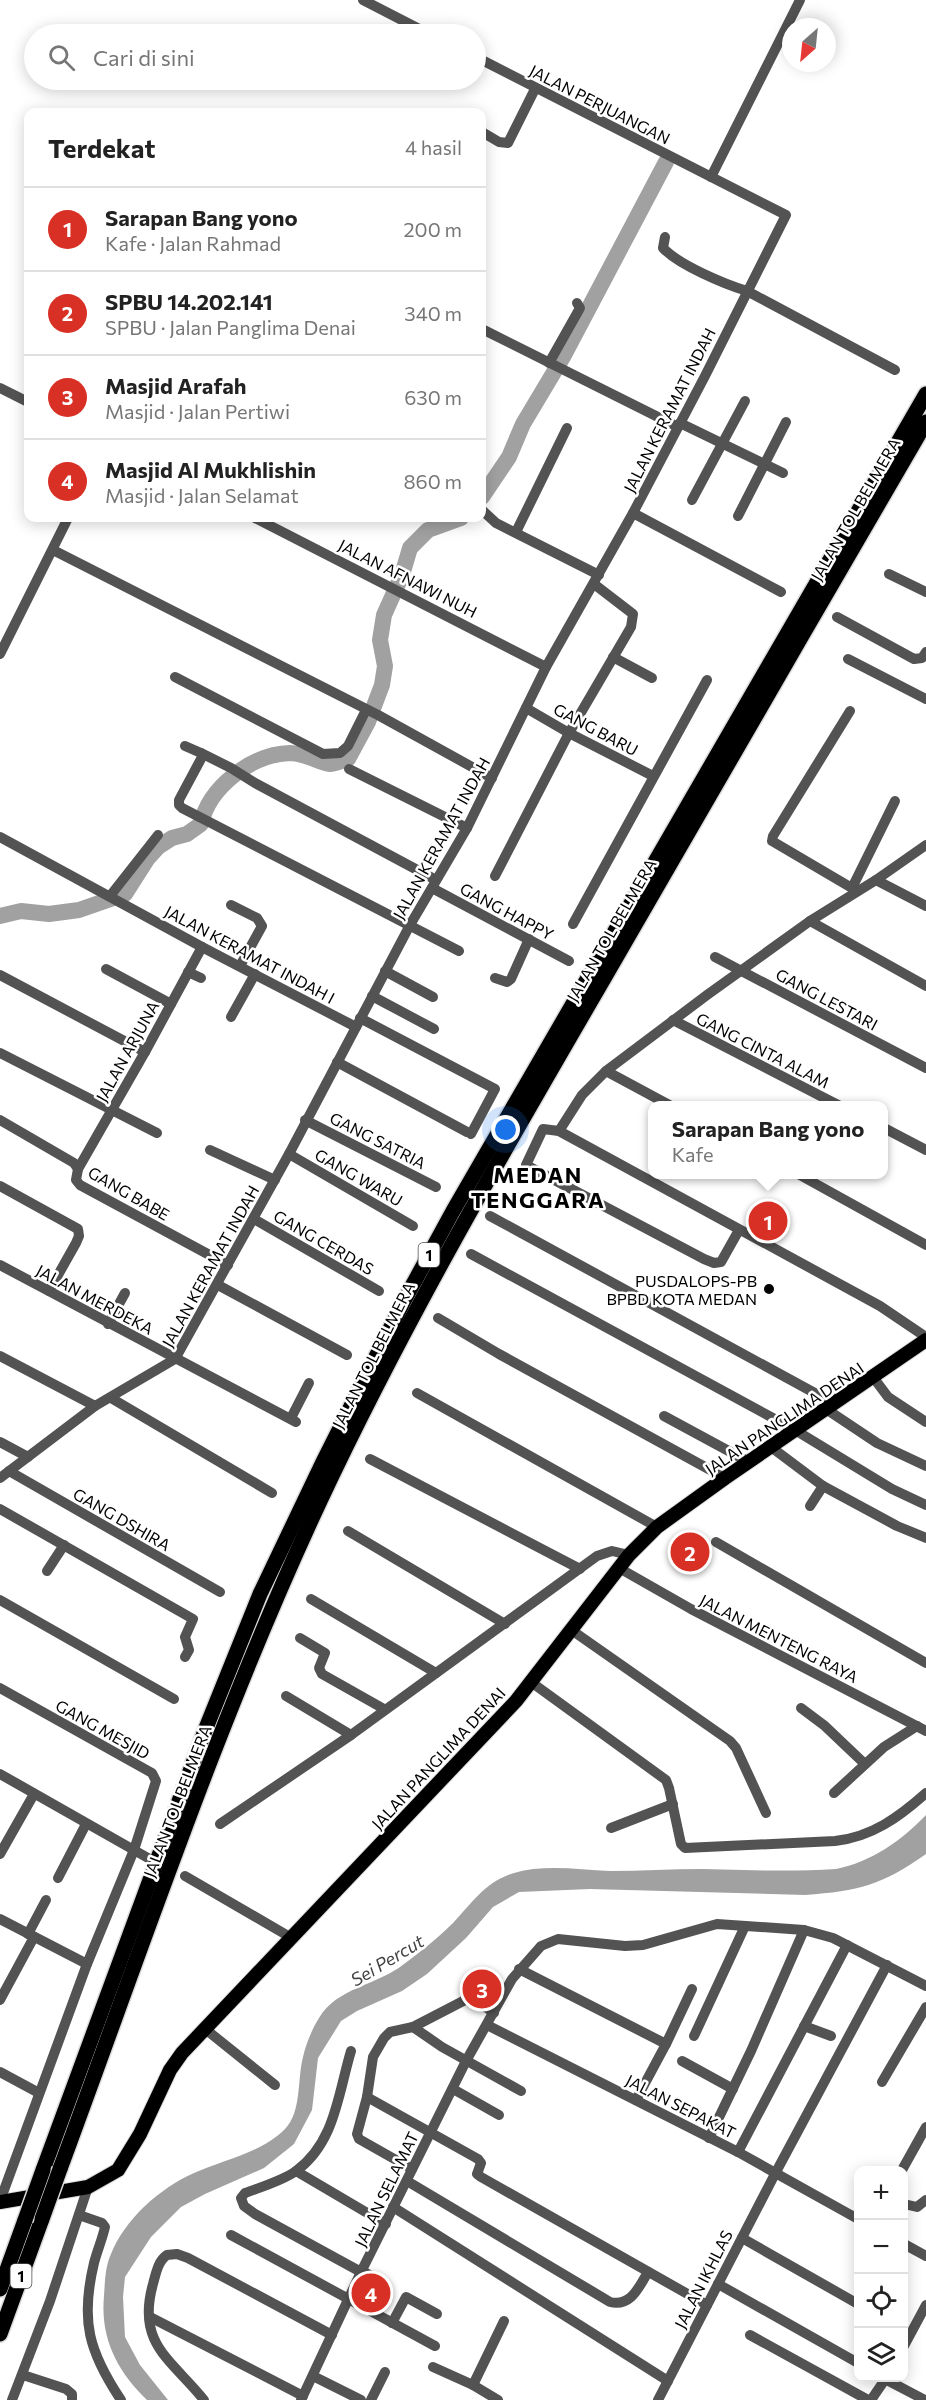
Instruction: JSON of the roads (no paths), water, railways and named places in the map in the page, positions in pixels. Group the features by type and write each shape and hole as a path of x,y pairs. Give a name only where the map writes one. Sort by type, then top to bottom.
{"highway":[{"name":"JALAN TOL BELMERA","path":"0,2289 206,1728 260,1594 323,1462 405,1299 453,1211 926,394"},
{"name":"JALAN TOL BELMERA","path":"0,2334 197,1797 238,1691 320,1500 398,1342 525,1116 926,422"}],"main road":[{"name":"JALAN PANGLIMA DENAI","path":"0,2202 88,2187 110,2175 125,2160 140,2134 170,2070 204,2028 446,1776 531,1682 629,1554 657,1527 926,1338"}],"street":[{"path":"363,0 380,3 413,24"},
{"path":"711,177 800,0"},
{"name":"JALAN PERJUANGAN","path":"486,62 711,177"},
{"path":"486,134 499,142 508,143 536,89"},
{"name":"JALAN KERAMAT INDAH","path":"0,1478 94,1407 175,1359 218,1285 385,971 467,828 546,667 633,513 786,215 711,177"},
{"path":"665,237 663,248 669,254 729,286 747,291 895,370"},
{"path":"551,363 579,308 577,303"},
{"path":"486,331 783,473"},
{"path":"0,388 24,400"},
{"path":"692,500 745,401"},
{"path":"738,516 786,422"},
{"path":"516,532 567,428"},
{"path":"633,513 781,592"},
{"path":"486,514 496,523 516,532 597,580 633,614 631,627 569,733 495,876"},
{"path":"0,654 67,522"},
{"name":"JALAN AFNAWI NUH","path":"263,522 546,667"},
{"path":"53,550 383,718 492,778"},
{"path":"889,574 926,592"},
{"path":"837,617 914,659 922,658 926,652"},
{"path":"613,657 652,678"},
{"path":"848,659 926,699"},
{"path":"175,676 323,754 340,753 348,746 368,711"},
{"path":"573,924 707,680"},
{"name":"GANG BARU","path":"526,708 653,776"},
{"path":"850,711 772,836 772,841 854,889"},
{"name":"GANG HAPPY","path":"185,746 231,768 569,961"},
{"path":"201,753 201,760 179,801 180,806 459,951"},
{"path":"349,769 467,828"},
{"path":"854,889 895,801"},
{"path":"111,896 158,835"},
{"name":"JALAN KERAMAT INDAH I","path":"0,837 255,974 495,1089 469,1133 337,1062"},
{"path":"559,1131 582,1095 606,1071 672,1020 854,889 876,880 926,845"},
{"path":"876,880 926,906"},
{"path":"231,905 257,918 262,926 240,966"},
{"path":"810,921 926,986"},
{"path":"495,978 507,982 511,979 529,939"},
{"name":"JALAN ARJUNA","path":"78,1169 202,947"},
{"name":"GANG LESTARI","path":"715,957 926,1068"},
{"path":"106,969 171,1004"},
{"path":"385,971 433,997"},
{"path":"188,972 201,978"},
{"path":"231,1017 255,974"},
{"path":"0,975 145,1052"},
{"path":"372,996 434,1029"},
{"name":"GANG CINTA ALAM","path":"672,1020 830,1101"},
{"path":"0,1053 157,1133"},
{"path":"606,1071 662,1101"},
{"name":"GANG BABE","path":"0,1120 69,1159 78,1169 75,1180 80,1185 228,1265"},
{"name":"GANG SATRIA","path":"305,1120 436,1187"},
{"path":"739,1230 721,1262 714,1263 526,1165 543,1129 559,1131 880,1306 926,1338"},
{"path":"888,1130 926,1150"},
{"path":"210,1150 275,1180"},
{"name":"GANG WARU","path":"289,1154 413,1226"},
{"path":"807,1179 926,1245"},
{"path":"0,1186 78,1229 79,1236 76,1243 49,1291"},
{"path":"490,1216 830,1406 877,1443 926,1466"},
{"name":"GANG CERDAS","path":"254,1218 379,1291"},
{"path":"471,1254 795,1430 892,1489 926,1505"},
{"name":"JALAN MERDEKA","path":"0,1265 293,1420 309,1383"},
{"path":"218,1285 347,1355"},
{"path":"108,1323 125,1293"},
{"path":"438,1318 725,1478"},
{"path":"0,1356 94,1407"},
{"path":"873,1377 888,1397 926,1422"},
{"path":"417,1393 657,1527"},
{"path":"111,1398 272,1493"},
{"path":"664,1416 749,1462"},
{"path":"0,1442 28,1457"},
{"path":"771,1446 823,1486 897,1526 926,1538"},
{"path":"370,1459 580,1569"},
{"name":"GANG DSHIRA","path":"9,1471 220,1592"},
{"path":"810,1506 823,1486"},
{"path":"0,1509 193,1619 185,1637 189,1650 185,1657"},
{"path":"348,1531 505,1624"},
{"path":"716,1542 926,1663"},
{"path":"47,1571 64,1545"},
{"path":"220,1824 351,1735 603,1553 612,1551 629,1554"},
{"name":"JALAN MENTENG RAYA","path":"619,1568 691,1609 922,1729"},
{"path":"311,1599 436,1673"},
{"path":"0,1600 174,1699"},
{"path":"570,1629 730,1740 736,1748 766,1813"},
{"path":"300,1638 325,1653 320,1668 322,1674 384,1709"},
{"path":"531,1682 669,1784 681,1844 686,1848 835,1841 855,1838 890,1821 926,1793"},
{"name":"GANG MESJID","path":"0,1688 155,1776 155,1786 134,1850"},
{"path":"286,1696 351,1735"},
{"path":"801,1708 825,1726 865,1764"},
{"path":"834,1793 884,1747 922,1729"},
{"path":"0,1774 148,1858"},
{"path":"0,1854 34,1794"},
{"path":"611,1828 673,1804"},
{"path":"58,1878 86,1824"},
{"path":"0,2202 87,1964 134,1850"},
{"path":"185,1876 290,1937"},
{"path":"0,2000 46,1900"},
{"path":"0,1919 87,1964"},
{"name":"JALAN SELAMAT","path":"302,2398 361,2272 466,2061 507,1986 519,1969 541,1946 553,1940 635,1946 657,1942 717,1924 804,1930 826,1935 926,1986"},
{"path":"694,2036 745,1926"},
{"path":"710,2138 804,1930"},
{"path":"738,2152 847,1945"},
{"name":"JALAN IKHLAS","path":"658,2400 887,1965"},
{"path":"519,1969 666,2044"},
{"path":"636,2100 692,1989"},
{"path":"412,2169 359,2139 357,2134 368,2097 373,2057 384,2038 393,2030 413,2027 469,1998 494,2013"},
{"path":"882,2082 926,2007"},
{"name":"JALAN SEPAKAT","path":"487,2025 738,2152 854,2217"},
{"path":"804,2026 831,2036"},
{"path":"413,2027 466,2061 521,2091"},
{"path":"204,2028 274,2085"},
{"path":"351,2051 338,2104 324,2140 316,2153 296,2171 245,2193 241,2198 244,2206 255,2214 382,2282"},
{"path":"682,2061 733,2089"},
{"path":"0,2072 39,2093"},
{"path":"453,2089 499,2115"},
{"path":"368,2097 480,2161 477,2175 707,2305"},
{"path":"904,2166 926,2127"},
{"path":"296,2171 386,2224"},
{"path":"407,2181 610,2302 619,2304 627,2301 633,2296 648,2272"},
{"path":"12,2400 23,2375 88,2187"},
{"path":"908,2205 916,2207 926,2200"},
{"path":"393,2207 668,2381"},
{"path":"79,2215 102,2223 105,2227 94,2263 86,2306 95,2356 121,2400"},
{"path":"231,2235 435,2346"},
{"path":"742,2238 854,2302"},
{"path":"908,2247 926,2256"},
{"path":"204,2400 163,2356 153,2338 150,2317 151,2291 157,2268 164,2257 177,2254 188,2258 332,2335"},
{"path":"718,2284 854,2361"},
{"path":"392,2323 407,2297 437,2314"},
{"path":"908,2330 926,2305"},
{"path":"150,2317 302,2398"},
{"path":"473,2385 504,2322"},
{"path":"750,2335 869,2400 882,2382"},
{"path":"433,2367 473,2385 498,2400"},
{"path":"371,2400 386,2372"},
{"path":"23,2375 66,2389 72,2394 72,2400"},
{"path":"313,2376 361,2400"},
{"path":"892,2382 925,2400"}],"waterway":[{"path":"486,491 509,457 523,424 563,357 666,162"},
{"path":"0,916 21,911 49,914 79,910 125,894 148,858 158,847 172,838 187,834 201,824 213,797 223,786 234,775 261,759 290,753 330,764 348,759 368,722 382,685 385,666 380,640 384,615 402,575 410,548 428,530 450,522"}],"place":[{"name":"Sarapan Bang yono","path":"768,1221"},
{"name":"PUSDALOPS-PB BPBD KOTA MEDAN","path":"769,1289"},
{"name":"SPBU 14.202.141","path":"690,1552"},
{"name":"Masjid Arafah","path":"482,1989"},
{"name":"Masjid Al Mukhlishin","path":"371,2293"}],"district":[{"name":"MEDAN TENGGARA","path":"538,1186"}],"water label":[{"name":"Sei Percut","path":"387,1960"}]}
